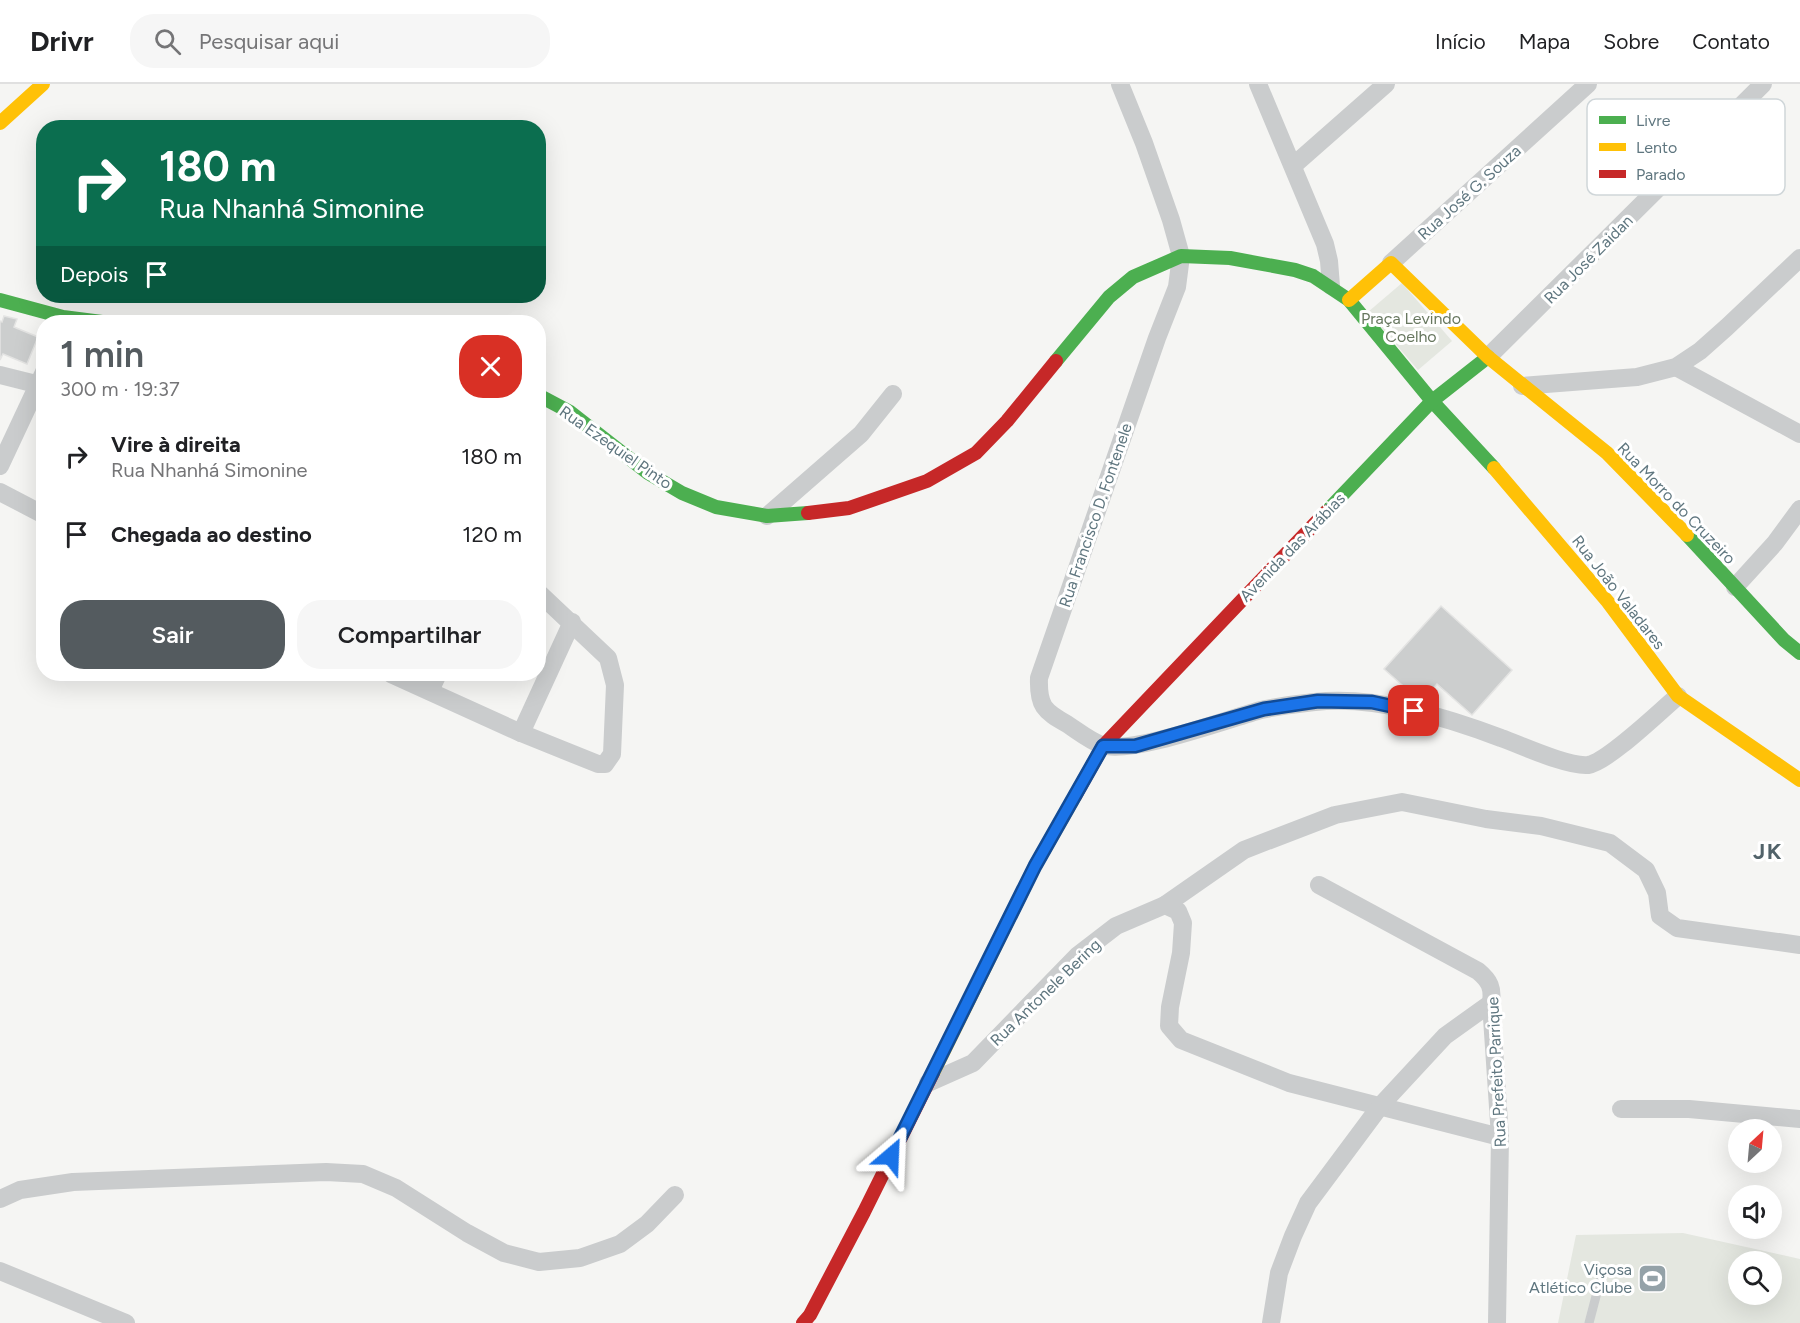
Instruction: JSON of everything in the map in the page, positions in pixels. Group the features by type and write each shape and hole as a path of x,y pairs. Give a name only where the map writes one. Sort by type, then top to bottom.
{"street":[{"path":"0,123 43,84"},
{"path":"1120,84 1144,143 1181,256"},
{"path":"1258,84 1294,165 1325,244 1331,286"},
{"path":"1294,165 1386,84"},
{"name":"Rua José G. Souza","path":"1349,300 1588,84"},
{"name":"Rua José Zaidan","path":"1748,99 1763,84"},
{"name":"Rua José Zaidan","path":"1488,357 1651,195"},
{"name":"Rua João Valadares","path":"1181,256 1230,258 1275,266 1313,276 1349,300 1432,401 1508,483 1594,585 1678,696 1800,780"},
{"name":"Rua Ezequiel Pinto","path":"546,399 570,412 648,473 682,493 716,507 766,516 849,508 927,481 976,453 1007,421 1109,297 1133,277 1181,256"},
{"name":"Rua Francisco D. Fontenele","path":"1103,746 1056,718 1045,708 1038,696 1039,678 1157,338 1177,287 1181,256"},
{"path":"1522,386 1637,377 1676,367 1700,351 1800,258"},
{"name":"Rua Morro do Cruzeiro","path":"1391,263 1488,357 1606,453 1668,514 1784,640 1800,652"},
{"path":"0,300 46,315"},
{"name":"Avenida das Arábias","path":"808,1320 1035,866 1103,746 1432,401 1488,357"},
{"path":"1676,367 1800,434"},
{"path":"0,375 36,380"},
{"path":"0,466 36,393"},
{"path":"766,516 861,434 893,394"},
{"path":"0,492 36,510"},
{"path":"1735,586 1775,543 1800,509"},
{"path":"408,681 522,733 597,764 604,764 612,754 615,685 608,658 546,599"},
{"path":"546,680 572,622"},
{"path":"430,691 435,681"},
{"path":"522,733 545,681"},
{"path":"1103,746 1135,746 1264,709 1318,701 1372,702 1430,715 1498,736 1570,763 1589,765 1608,756 1678,696"},
{"name":"Rua Antonele Bering","path":"928,1083 973,1063 1077,956 1116,926 1165,905 1244,850 1335,815 1402,802 1486,819 1541,826 1610,843 1646,870 1657,893 1660,916 1677,928 1800,945"},
{"name":"Rua Prefeito Parrique","path":"1319,885 1478,971 1489,980 1492,991 1500,1137 1497,1323"},
{"path":"1165,905 1178,911 1183,923 1181,952 1170,1007 1169,1026 1181,1040 1289,1083 1500,1137"},
{"path":"1271,1323 1279,1273 1308,1203 1382,1105 1445,1036 1491,1003"},
{"path":"1621,1109 1689,1109 1800,1119"},
{"path":"0,1199 20,1190 73,1182 326,1172 363,1174 396,1188 467,1233 504,1253 538,1262 580,1258 620,1244 647,1224 675,1195"},
{"path":"0,1271 126,1323"}],"lane":[{"path":"1589,1323 1600,1281"}],"green space":[{"name":"Praça Levindo Coelho","path":"1402,283 1452,341 1418,370 1368,312"},
{"name":"Viçosa Atlético Clube","path":"1683,1233 1764,1251 1728,1251 1728,1305 1782,1305 1782,1255 1800,1259 1800,1323 1558,1323 1576,1235"}],"building":[{"path":"4,316 17,319 14,327 36,336 27,364 3,354 0,360 0,321 2,322"},
{"path":"1441,606 1512,670 1472,715 1437,684 1422,701 1419,700 1384,669"}],"traffic: fast":[{"path":"1056,361 1109,297 1133,277 1181,256 1230,258 1295,270 1313,276 1349,300 1432,401 1494,468"},
{"path":"0,300 56,315"},
{"path":"1326,512 1432,401 1488,357"},
{"path":"546,399 570,412 648,473 682,493 716,507 767,516 808,513"},
{"path":"1687,535 1784,640 1800,653"}],"traffic: slow":[{"path":"0,123 43,84"},
{"path":"1349,300 1391,263 1488,357 1607,453 1687,535"},
{"path":"1494,468 1608,602 1678,696 1800,780"},
{"path":"933,1073 1035,866 1075,796"}],"traffic: jam":[{"path":"808,513 849,508 927,481 976,453 1007,421 1056,361"},
{"path":"1075,796 1103,746 1326,512"},
{"path":"803,1323 810,1315 864,1212 933,1073"}],"place":[{"name":"Viçosa Atlético Clube","path":"1653,1278"}],"district":[{"name":"JK","path":"1768,851"}],"route":[{"path":"891,1156 1035,866 1103,746 1135,746 1264,709 1318,701 1372,702 1414,711"}]}
